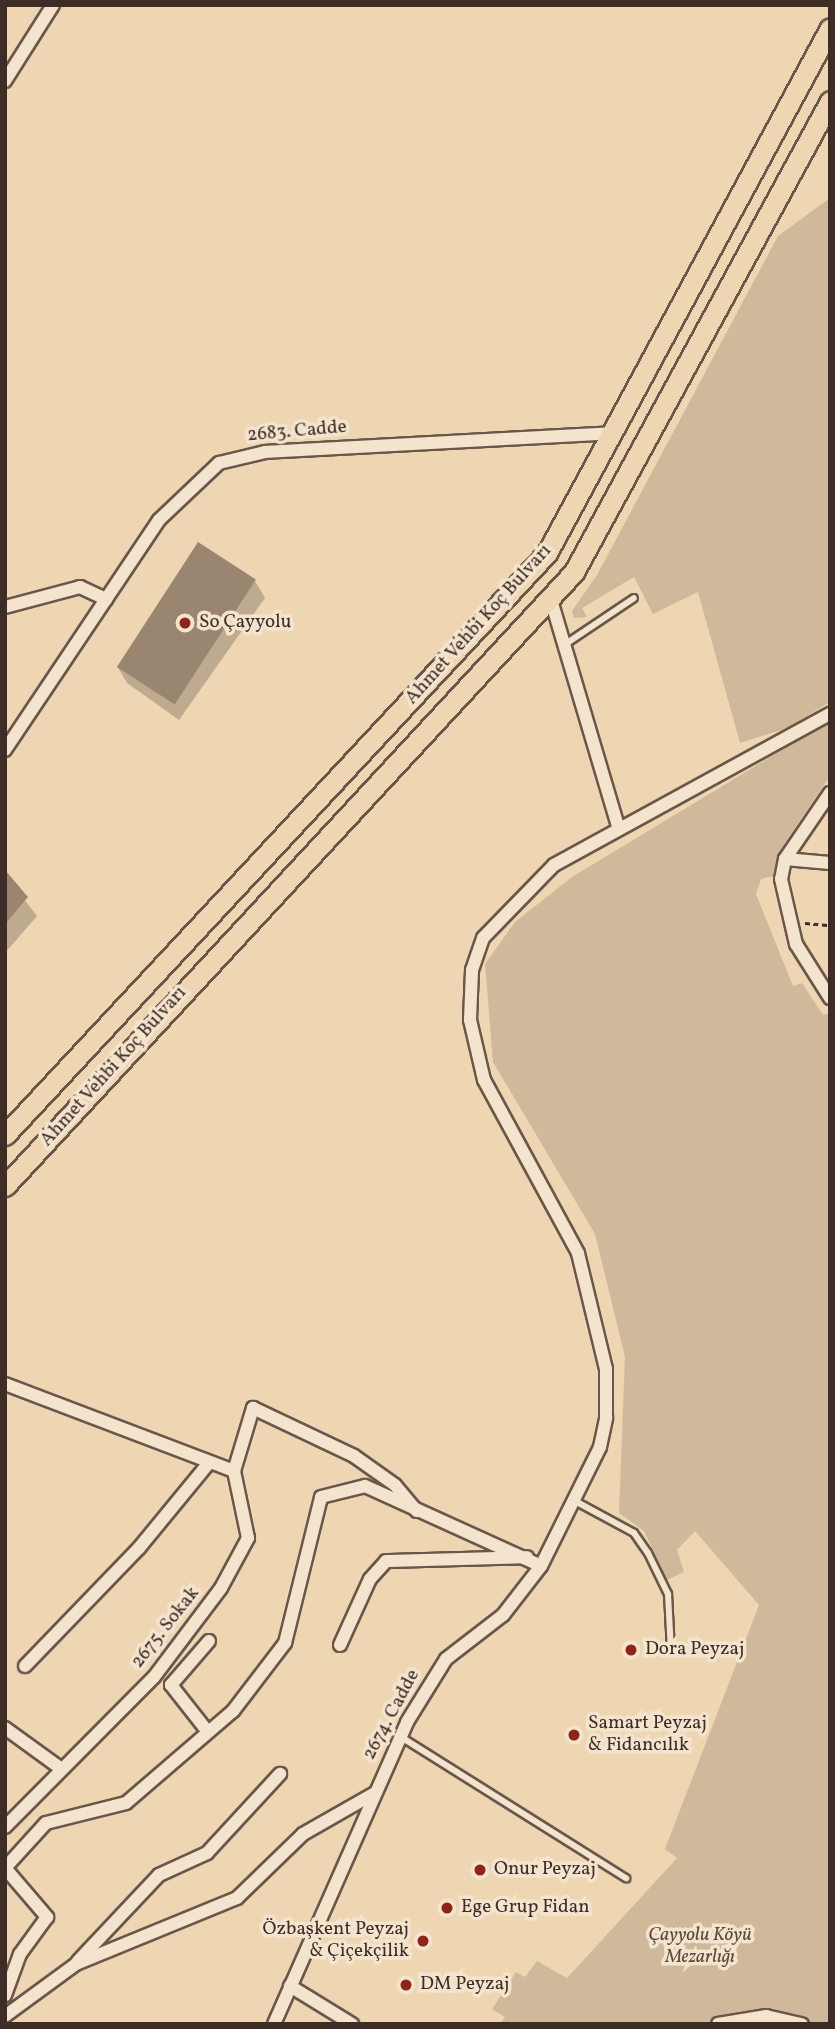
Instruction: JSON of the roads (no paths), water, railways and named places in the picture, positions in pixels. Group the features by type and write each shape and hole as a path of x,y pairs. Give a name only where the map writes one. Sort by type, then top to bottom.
{"main road":[{"name":"Ahmet Vehbi Koç Bulvarı","path":"5,1135 531,572 614,433 830,28"},
{"name":"Ahmet Vehbi Koç Bulvarı","path":"5,1186 551,600 599,531 830,101"}],"street":[{"path":"5,81 53,5"},
{"name":"2683. Cadde","path":"5,750 173,503 233,458 614,433"},
{"path":"5,607 79,587 106,599"},
{"path":"551,600 619,829 830,714"},
{"path":"830,793 785,859 788,921 830,998"},
{"name":"2674. Cadde","path":"274,2024 400,1735 446,1659 508,1609 541,1566 575,1501 607,1418 606,1368 578,1253 484,1080 470,1020 472,970 483,938 554,866 619,829"},
{"path":"785,859 830,863"},
{"path":"5,1384 208,1464 234,1471"},
{"name":"2675. Sokak","path":"5,1827 60,1768 154,1677 221,1588 248,1538 234,1471 253,1408 354,1456 395,1485 421,1516"},
{"path":"25,1666 139,1548 208,1464"},
{"path":"5,1995 20,1954 47,1917 5,1868 46,1823 126,1802 208,1732 285,1643 321,1497 365,1486 421,1516 528,1557 541,1566"},
{"path":"340,1645 370,1579 386,1561 528,1557"},
{"path":"208,1732 171,1685 209,1641"},
{"path":"5,1728 60,1768"},
{"path":"5,2016 76,1964 159,1875 207,1853 280,1774"},
{"path":"76,1964 237,1898 303,1834 373,1794"},
{"path":"290,1986 352,2024"},
{"path":"718,2024 765,2016 802,2024"}],"lane":[{"path":"564,645 634,598"},
{"path":"575,1501 634,1533 648,1553 668,1594 671,1651"},
{"path":"400,1735 626,1878"}],"place":[{"name":"So Çayyolu","path":"185,623"},
{"name":"Dora Peyzaj","path":"631,1650"},
{"name":"Samart Peyzaj & Fidancılık","path":"574,1735"},
{"name":"Onur Peyzaj","path":"480,1870"},
{"name":"Ege Grup Fidan","path":"447,1908"},
{"name":"Özbaşkent Peyzaj & Çiçekçilik","path":"423,1941"},
{"name":"DM Peyzaj","path":"406,1985"}],"park label":[{"name":"Çayyolu Köyü Mezarlığı","path":"700,1947"}]}
